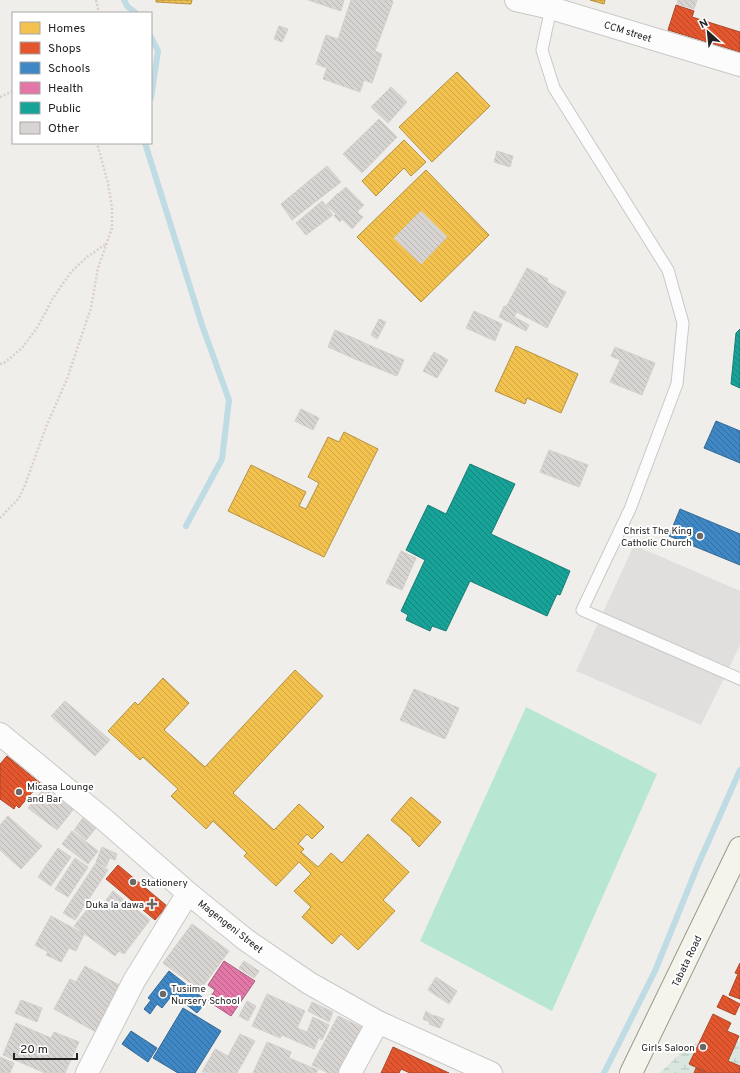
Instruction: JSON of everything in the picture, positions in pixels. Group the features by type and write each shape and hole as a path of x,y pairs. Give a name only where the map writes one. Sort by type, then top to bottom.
{"main road":[{"name":"Tabata Road","path":"631,1073 740,848"}],"street":[{"name":"CCM street","path":"516,0 552,4 740,65"},
{"name":"Magengeni Street","path":"0,734 107,822 188,893 246,940 309,983 378,1022 491,1073"},
{"path":"87,1073 134,981 188,893"},
{"path":"350,1073 378,1022"}],"lane":[{"path":"552,4 542,50 554,88 668,270 683,323 677,384 630,509 582,610 740,679"}],"path":[{"path":"96,0 99,12"},
{"path":"0,97 12,91"},
{"path":"0,518 19,498 46,427 67,379 91,308 98,268 112,228 112,208 108,183 97,144"},
{"path":"0,364 4,363 22,348 37,328 53,298 72,272 87,257 106,244"}],"green space":[{"path":"526,707 657,774 552,1011 420,941"},
{"path":"714,1038 740,1042 740,1073 660,1073 688,1046"}],"shaded area":[{"path":"634,545 740,591 740,645 701,725 576,671"}],"building: Homes":[{"path":"156,0 192,0 191,4 156,2"},
{"path":"590,0 605,0 604,4"},
{"path":"457,72 490,106 432,162 399,127"},
{"path":"404,140 426,162 411,176 404,168 376,196 362,181"},
{"path":"426,170 489,235 421,302 357,237","holes":["421,211 447,237 421,264 394,238"]},
{"path":"516,346 578,374 561,413 527,398 525,404 495,391"},
{"path":"344,432 378,449 324,557 228,511 251,465 306,492 299,506 306,509 319,483 308,477 328,437 339,442"},
{"path":"295,670 323,696 233,793 274,830 299,804 324,827 312,839 307,834 298,844 304,849 301,852 318,867 331,853 342,863 368,834 409,872 383,900 395,911 358,950 341,934 332,944 302,917 311,907 294,891 311,874 299,862 276,886 244,856 247,853 213,821 206,829 171,796 178,789 143,757 140,760 108,731 135,702 138,705 163,678 189,703 164,730 205,767"},
{"path":"411,797 441,822 419,847 412,840 412,838 391,820"}],"building: Shops":[{"path":"676,5 694,11 692,17 740,32 740,52 668,30"},
{"path":"7,756 40,783 19,808 16,805 14,809 0,799 0,764"},
{"path":"118,865 167,906 155,920 106,879"},
{"path":"740,963 740,999 729,995 738,974 735,973"},
{"path":"723,995 740,1004 735,1015 717,1007"},
{"path":"713,1014 731,1023 727,1031 739,1036 728,1061 740,1066 740,1073 708,1073 689,1064"},
{"path":"393,1047 449,1073 410,1073 401,1069 399,1073 381,1073"},
{"path":"696,1068 706,1073 694,1073"}],"building: Schools":[{"path":"716,421 740,431 740,463 704,448"},
{"path":"680,509 740,534 740,565 669,536"},
{"path":"169,971 207,1001 197,1013 173,994 162,1008 157,1004 150,1014 144,1009 151,1000 148,998"},
{"path":"183,1008 221,1031 195,1073 178,1073 153,1058"},
{"path":"131,1031 157,1048 148,1062 122,1044"}],"building: Health":[{"path":"224,961 255,981 231,1016 208,1001 215,990 208,985"}],"building: Public":[{"path":"740,329 740,388 731,384 736,333"},
{"path":"470,464 515,484 491,534 570,571 560,595 557,594 547,616 470,581 446,631 432,626 430,631 406,620 408,615 401,611 425,560 406,550 428,505 446,514"}],"building: Other":[{"path":"308,0 344,0 341,11"},
{"path":"351,0 392,0 393,2 375,51 382,54 372,83 364,80 360,92 323,79 327,68 316,64 326,35 338,39"},
{"path":"678,0 697,0 694,9 677,4"},
{"path":"279,26 288,29 282,42 274,39"},
{"path":"391,87 407,102 388,123 371,107"},
{"path":"379,119 397,137 362,173 343,154"},
{"path":"497,151 513,156 510,167 494,162"},
{"path":"327,166 341,182 292,220 281,204"},
{"path":"346,187 364,205 357,212 363,217 352,229 342,219 340,222 334,216 336,214 326,205"},
{"path":"322,201 333,215 306,235 296,223"},
{"path":"421,211 447,237 421,264 394,238"},
{"path":"527,268 548,279 547,282 566,292 547,328 517,312 514,317 529,325 526,331 499,317"},
{"path":"474,311 502,324 495,341 466,328"},
{"path":"379,319 386,322 377,339 371,335"},
{"path":"335,330 363,342 355,359 328,347"},
{"path":"362,342 404,360 397,376 355,359"},
{"path":"615,347 655,363 642,395 610,382 620,360 611,356"},
{"path":"434,352 448,360 437,378 423,371"},
{"path":"301,409 319,418 313,430 295,421"},
{"path":"549,450 588,465 579,487 540,472"},
{"path":"401,551 416,558 402,590 386,583"},
{"path":"414,689 459,708 445,739 400,720"},
{"path":"65,701 110,740 95,756 51,716"},
{"path":"44,788 73,810 57,830 28,808"},
{"path":"8,816 42,846 21,869 0,850 0,825"},
{"path":"83,818 96,828 86,840 74,830"},
{"path":"72,831 98,851 88,864 62,844"},
{"path":"102,847 117,854 115,860 110,858 106,867 96,862"},
{"path":"58,848 71,857 51,886 38,877"},
{"path":"75,858 88,867 68,897 55,889"},
{"path":"96,863 108,870 75,920 63,913"},
{"path":"113,891 150,920 124,954 119,951 115,956 74,926 91,905 98,911"},
{"path":"51,916 84,934 76,951 69,948 61,962 46,955 48,952 35,945"},
{"path":"192,924 229,951 200,990 163,963"},
{"path":"244,961 259,971 254,978 239,968"},
{"path":"85,966 119,985 117,989 121,991 98,1033 54,1009 70,979 76,982"},
{"path":"436,977 457,991 449,1004 428,990"},
{"path":"267,994 305,1011 297,1028 307,1032 313,1017 329,1025 322,1040 319,1038 314,1049 282,1035 280,1038 252,1026"},
{"path":"21,1000 42,1008 37,1022 15,1013"},
{"path":"247,1001 256,1006 248,1021 239,1016"},
{"path":"312,1002 333,1012 329,1022 308,1011"},
{"path":"426,1011 432,1015 430,1022 423,1019"},
{"path":"433,1015 444,1019 440,1028 429,1024"},
{"path":"338,1016 365,1029 343,1073 328,1073 312,1065"},
{"path":"16,1023 51,1038 54,1032 79,1042 65,1073 45,1073 3,1055"},
{"path":"240,1034 255,1041 237,1073 202,1072 215,1049 228,1056"},
{"path":"267,1042 291,1052 289,1058 318,1070 316,1073 253,1073"},
{"path":"0,1057 14,1063 10,1073 0,1073"}],"waterway":[{"path":"124,0 127,6 135,12"},
{"path":"152,39 158,51 152,91"},
{"path":"145,144 202,325 229,400 222,459 186,526"},
{"path":"604,1073 655,971 698,865 740,770"}],"place":[{"name":"Christ The King Catholic Church","path":"700,536"},
{"name":"Micasa Lounge and Bar","path":"19,792"},
{"name":"Stationery","path":"133,882"},
{"name":"Duka la dawa","path":"152,904"},
{"name":"Tusiime Nursery School","path":"163,994"},
{"name":"Girls Saloon","path":"703,1047"}]}
